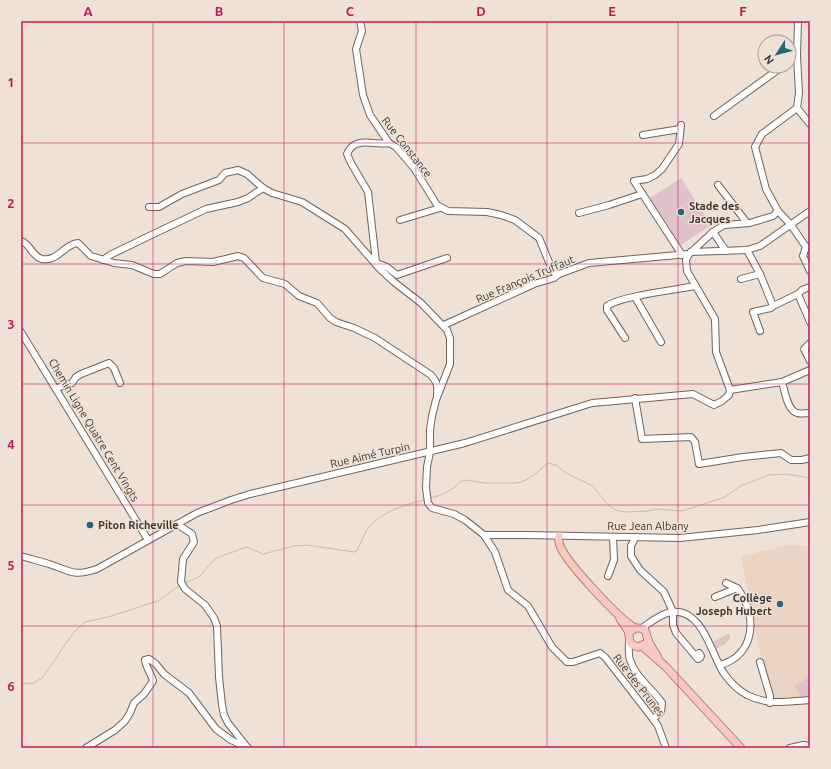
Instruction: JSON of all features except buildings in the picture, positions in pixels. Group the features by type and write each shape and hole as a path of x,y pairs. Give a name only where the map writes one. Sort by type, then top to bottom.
{"main road":[{"path":"559,536 558,542 561,549 577,570 613,609 628,623 643,632 665,666"},
{"path":"613,609 634,646 640,646 665,666 741,748"},
{"path":"629,637 633,629 643,632"},
{"path":"640,646 643,632"}],"street":[{"name":"Rue Constance","path":"360,21 362,31 356,50 363,95 370,115 389,143 396,147 410,164 440,208"},
{"path":"798,21 798,108 810,124"},
{"path":"714,116 772,74"},
{"path":"798,108 762,134 755,147 766,189 778,211 791,225 806,248 803,256 810,271"},
{"path":"643,135 681,127 679,144 662,169 647,179 634,182 687,254"},
{"path":"376,262 368,192 347,154 352,146 361,142 383,144 389,143"},
{"path":"149,207 159,207 182,194 219,180 225,173 238,170 247,174 263,188 272,193 302,202 346,229 376,262 379,268 421,303 448,330 450,338 450,364 436,400"},
{"path":"718,185 747,224"},
{"path":"103,260 124,248 206,209 238,202 248,198 263,188"},
{"path":"580,213 642,194"},
{"path":"400,220 440,208 448,211 487,212 501,214 515,220 539,238 551,267 556,273 559,274"},
{"path":"778,211 773,216 747,224 724,226 713,232 687,254 686,266 695,286 715,320 716,352 730,390 782,382 810,370"},
{"name":"Rue François Truffaut","path":"444,325 534,284 554,278 559,274 589,263 747,250 760,246 810,211"},
{"path":"713,232 726,251"},
{"path":"21,241 27,244 32,253 43,259 50,259 75,244 78,244 91,256 157,274 177,263 186,261 213,262 238,256 244,258 262,278 285,284 299,296 317,302 330,318 336,322 354,328 375,338 431,375 436,380 438,386 436,400"},
{"path":"747,250 760,274 774,306"},
{"path":"376,262 387,267 397,275 447,258"},
{"path":"741,280 760,274"},
{"path":"625,338 607,310 607,306 635,297 695,286"},
{"path":"760,331 753,312 771,308 810,286"},
{"path":"798,294 810,322"},
{"path":"635,297 661,342"},
{"name":"Chemin Ligne Quatre Cent Vingts","path":"21,332 57,388 148,540"},
{"path":"810,343 804,349 810,361"},
{"path":"57,388 72,383 76,377 81,374 109,363 114,368 120,383"},
{"path":"782,382 789,404 793,411 799,414 810,413"},
{"name":"Rue Aimé Turpin","path":"21,556 68,572 78,573 98,569 196,513 250,494 465,443 592,403 693,394 714,405 729,395 730,390"},
{"path":"635,398 642,439 691,437 695,442 699,464 743,457 781,454 791,460 810,458"},
{"name":"Rue des Prunes","path":"436,400 430,430 430,452 427,467 428,503 432,508 454,514 465,520 484,536 495,552 508,590 528,606 552,647 567,662 573,662 600,654 604,657 658,726 666,748"},
{"name":"Rue Jean Albany","path":"484,536 527,535 635,538 687,537 758,530 810,522"},
{"path":"177,524 192,534 194,542 183,559 182,584 204,605 214,618 217,626 219,677 223,710 228,723 247,747"},
{"path":"608,576 614,560 613,537"},
{"path":"635,538 630,546 631,556 646,576 664,592 673,614 673,625 676,633 695,655"},
{"path":"720,665 728,663 737,657 745,648 749,638 750,619 748,605 737,588 726,583"},
{"path":"715,597 737,588"},
{"path":"643,632 659,620 673,614 694,622 702,629 728,679 741,691 752,697 770,703 810,700"},
{"path":"629,637 630,659 633,667 662,703 661,712 653,719"},
{"path":"630,659 633,651 640,646"},
{"path":"86,748 115,730 126,721 134,703 144,694 153,681 146,666 145,660 149,659 156,664 164,674 189,693 216,729 231,740 247,747"},
{"path":"760,662 770,696 770,703"},
{"path":"790,748 803,745 810,746"}],"shaded area":[{"name":"Stade des Jacques","path":"681,178 711,225 681,245 650,198"},
{"name":"Collège Joseph Hubert","path":"786,545 810,546 810,697 775,699 772,696 762,663 741,557"},
{"path":"730,633 730,639 724,645 716,649 713,642"},
{"path":"810,677 810,696 801,697 794,685"}],"waterway":[{"path":"430,498 441,495 454,488 460,482 466,480 484,483 517,483 526,480 548,463 556,465 566,473 593,486 606,503 612,508 626,512 657,509 682,511 725,497 740,486 769,475 786,474 810,478"},
{"path":"185,583 199,577 216,558 247,547 263,554 294,546 307,545 354,552 357,551 365,533 376,520 400,507 425,500"},
{"path":"21,684 34,683 43,677 74,632 85,622 108,617 158,601 180,585"}],"place":[{"name":"Stade des Jacques","path":"681,212"},
{"name":"Piton Richeville","path":"90,525"},
{"name":"Collège Joseph Hubert","path":"780,604"}]}
